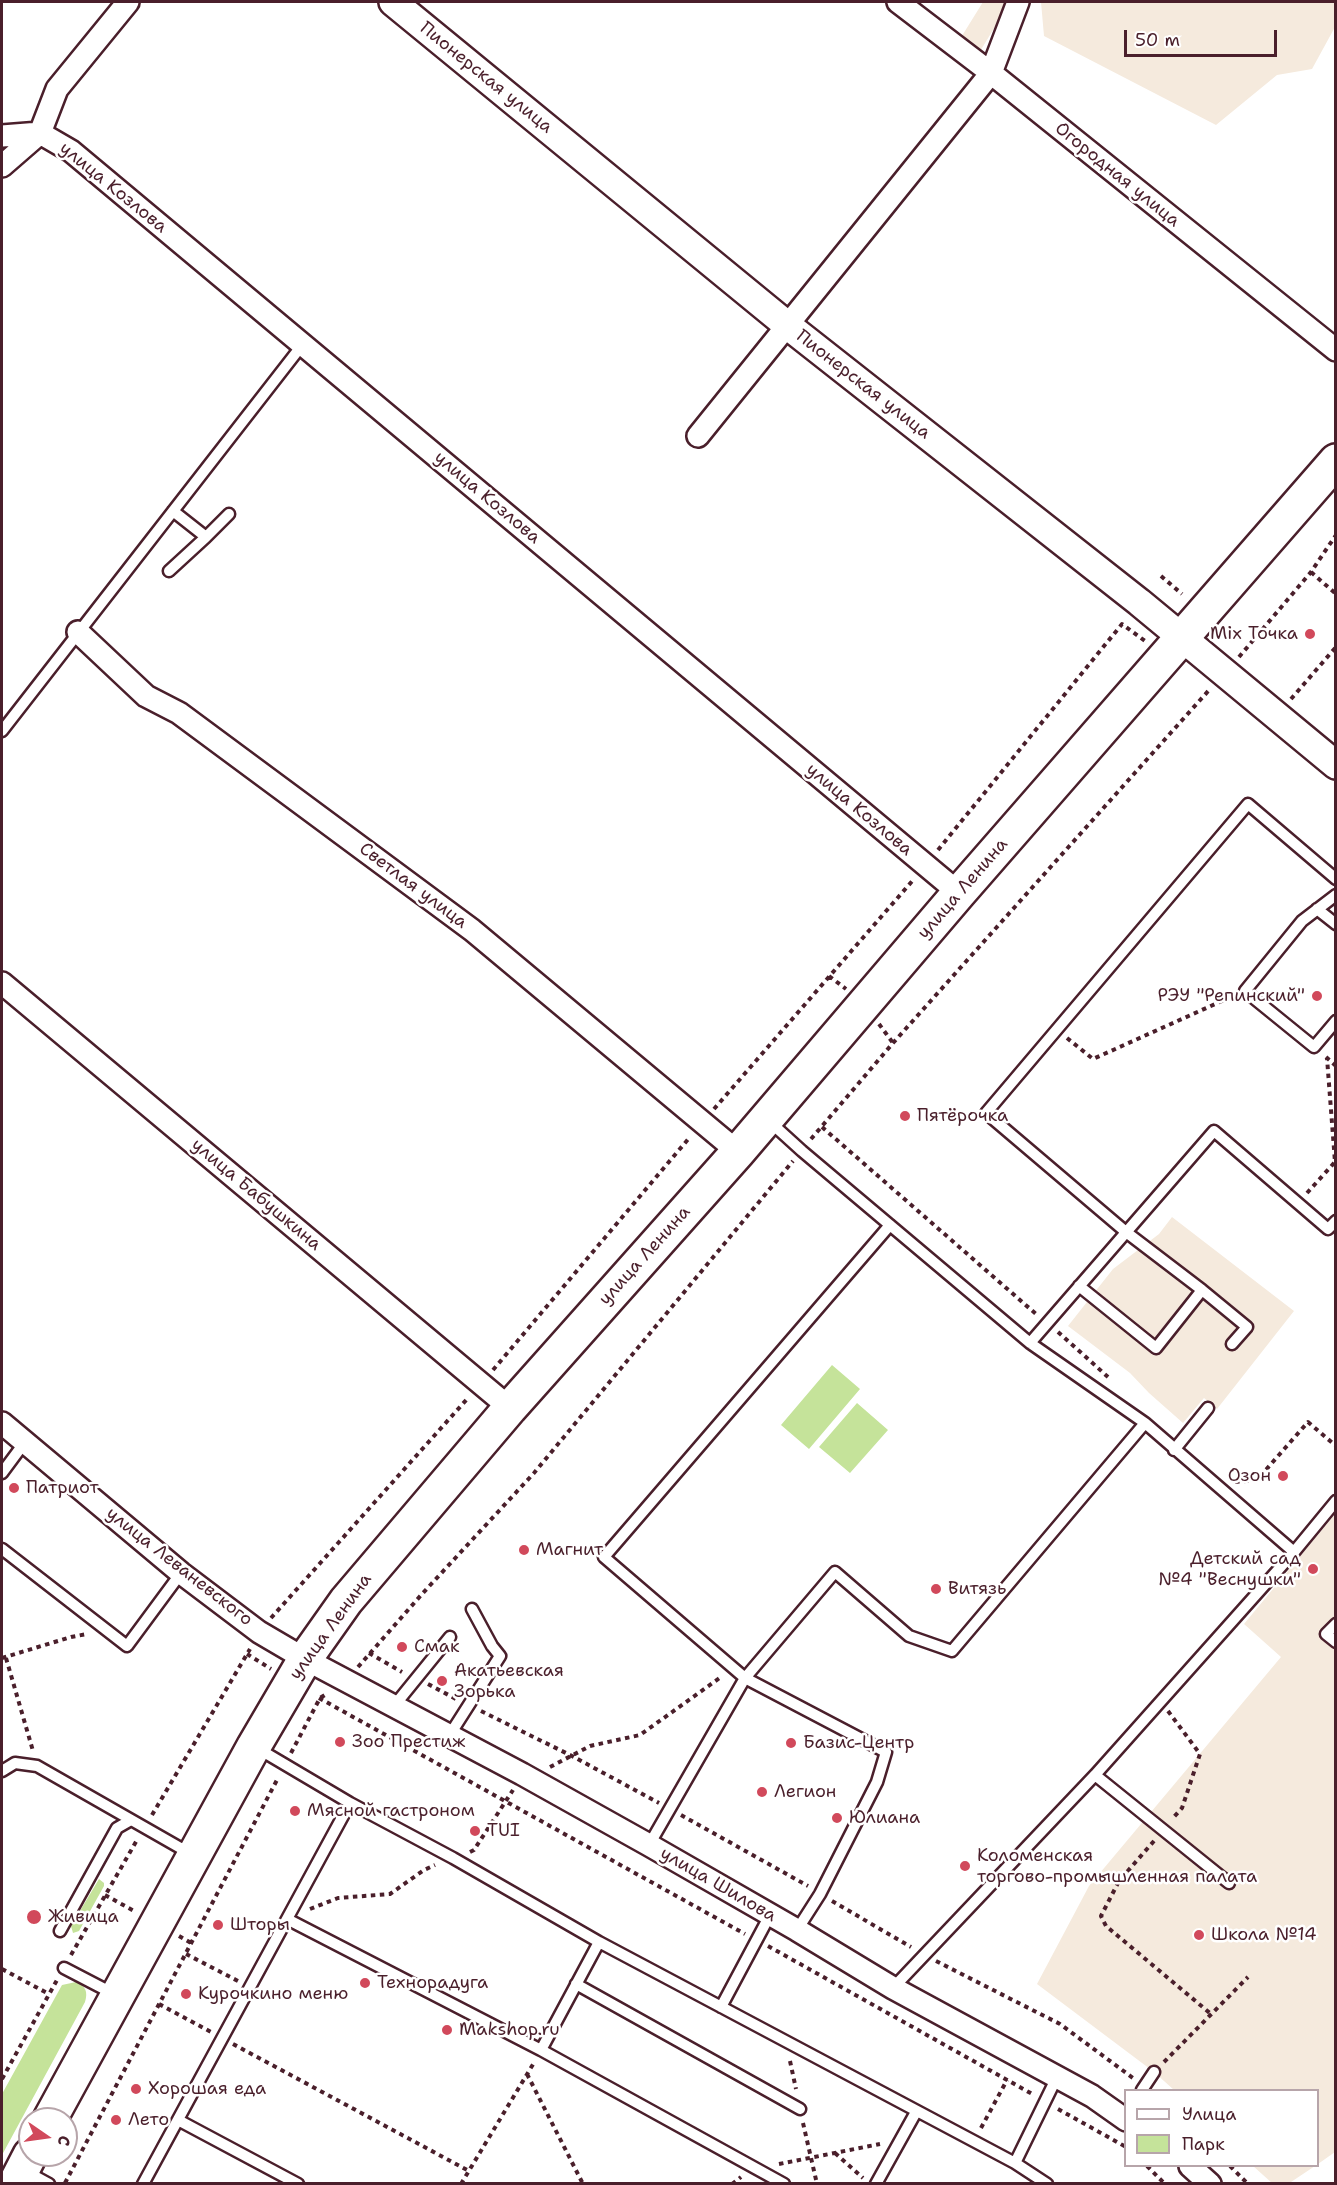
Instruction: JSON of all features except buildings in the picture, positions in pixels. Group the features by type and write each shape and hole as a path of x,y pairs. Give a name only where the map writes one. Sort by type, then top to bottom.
{"main road":[{"name":"улица Ленина","path":"57,2107 254,1746 291,1666 510,1408 767,1119 959,893 1335,461"}],"street":[{"path":"2,166 40,133 57,89 128,2"},
{"name":"Пионерская улица","path":"393,2 787,325 1182,638 1335,765"},
{"name":"Огородная улица","path":"898,2 991,73 1335,350"},
{"path":"698,435 991,73 1018,2"},
{"name":"улица Козлова","path":"2,136 40,133 70,151 959,893"},
{"name":"Светлая улица","path":"78,632 146,696 179,713 472,930 738,1152"},
{"name":"улица Бабушкина","path":"2,983 510,1408"},
{"name":"улица Леваневского","path":"2,1423 181,1573 259,1632 291,1666"},
{"name":"улица Шилова","path":"291,1666 346,1681 522,1774 797,1930 893,1988 1092,2096 1124,2116"},
{"path":"1191,2167 1210,2184"}],"lane":[{"path":"2,730 303,344"},
{"path":"174,511 206,537"},
{"path":"169,571 229,514"},
{"path":"1232,1344 1246,1327 1126,1232 986,1113 1248,804 1335,879"},
{"path":"1335,895 1302,921 1245,991 1314,1047 1335,1021"},
{"path":"1317,909 1335,924"},
{"path":"767,1119 1030,1343 1145,1423 1294,1552"},
{"path":"1030,1343 1214,1131 1328,1229 1335,1221"},
{"path":"797,1930 820,1894 877,1782 886,1752 745,1678 604,1557 890,1225"},
{"path":"1079,1286 1156,1348 1202,1290"},
{"path":"1174,1450 1208,1408"},
{"path":"649,1845 745,1678 835,1572 909,1636 952,1651 1145,1423"},
{"path":"2,1473 25,1442"},
{"path":"893,1988 1095,1776 1294,1552 1335,1501"},
{"path":"2,1549 127,1646 181,1573"},
{"path":"449,1736 500,1656 492,1647 472,1609"},
{"path":"1335,1624 1326,1634 1335,1642"},
{"path":"394,1706 450,1636"},
{"path":"254,1746 350,1803 453,1858 599,1942 1015,2163 1047,2184"},
{"path":"2,1771 15,1763 38,1766 194,1856"},
{"path":"1095,1776 1229,1883"},
{"path":"142,2184 350,1803"},
{"path":"60,1931 117,1828 131,1820"},
{"path":"721,2007 770,1915"},
{"path":"287,1919 541,2050 784,2184"},
{"path":"541,2050 599,1942"},
{"path":"64,1968 117,1996"},
{"path":"576,1984 800,2109"},
{"path":"1143,2088 1154,2072"},
{"path":"1015,2163 1057,2077"},
{"path":"876,2184 916,2112"},
{"path":"178,2120 298,2184"}],"path":[{"path":"64,2184 320,1698 346,1681 534,1473 893,1043 1224,673 1311,572 1335,535"},
{"path":"1311,572 1335,594"},
{"path":"1161,576 1182,594"},
{"path":"1122,624 1150,645"},
{"path":"1290,699 1335,647"},
{"path":"830,976 851,993"},
{"path":"1057,1030 1093,1059 1245,991"},
{"path":"875,1019 893,1043"},
{"path":"1298,1203 1335,1162 1327,1058"},
{"path":"822,1127 1110,1378"},
{"path":"1230,1482 1257,1480 1308,1422 1335,1446"},
{"path":"38,1766 4,1658 71,1637 108,1631"},
{"path":"2,2079 144,1827 259,1632"},
{"path":"369,1653 416,1679 572,1756 766,1861 923,1955 1060,2024 1143,2088"},
{"path":"247,1654 291,1666"},
{"path":"287,1919 338,1898 390,1894 424,1870 474,1850 522,1774 556,1765 590,1746 640,1735 719,1677 745,1678"},
{"path":"314,1695 1124,2146"},
{"path":"1161,1701 1200,1754 1182,1808 1119,1881 1101,1916 1106,1926 1211,2014"},
{"path":"186,1953 250,1987"},
{"path":"2,1969 49,1994"},
{"path":"1154,2072 1248,1977"},
{"path":"159,2004 469,2171"},
{"path":"461,2184 541,2050"},
{"path":"527,2074 583,2184"},
{"path":"973,2141 1007,2080"},
{"path":"732,2184 756,2168 900,2141"},
{"path":"835,2152 870,2184"},
{"path":"1148,2167 1165,2184"},
{"path":"1231,2167 1248,2184"}],"shaded area":[{"path":"983,2 1010,2 979,53 960,39"},
{"path":"1041,2 1335,2 1335,27 1312,69 1277,75 1216,125 1044,36"},
{"path":"1172,1217 1294,1311 1217,1409 1204,1398 1183,1423 1130,1373 1068,1326 1113,1269 1159,1234"},
{"name":"Школа №14","path":"1335,1514 1335,2152 1319,2163 1319,2089 1173,2089 1154,2072 1037,1984 1089,1886 1281,1657 1244,1624"},
{"path":"1254,2167 1314,2167 1288,2184 1272,2183"}],"green space":[{"path":"832,1365 860,1389 809,1449 781,1425"},
{"path":"857,1403 888,1430 850,1473 819,1447"},
{"path":"99,1879 104,1886 79,1931 73,1933 71,1926"},
{"path":"76,1982 82,1985 86,1995 85,2002 28,2107 18,2107 18,2126 2,2155 2,2094 62,1985"}],"place":[{"name":"Mix Точка","path":"1310,634"},
{"name":"РЭУ \"Репинский\"","path":"1317,996"},
{"name":"Пятёрочка","path":"905,1116"},
{"name":"Озон","path":"1283,1476"},
{"name":"Патриот","path":"14,1488"},
{"name":"Магнит","path":"524,1550"},
{"name":"Детский сад №4 \"Веснушки\"","path":"1313,1569"},
{"name":"Витязь","path":"936,1589"},
{"name":"Смак","path":"402,1647"},
{"name":"Акатьевская Зорька","path":"442,1681"},
{"name":"Зоо Престиж","path":"340,1742"},
{"name":"Базис-Центр","path":"791,1743"},
{"name":"Легион","path":"762,1792"},
{"name":"Мясной гастроном","path":"295,1811"},
{"name":"Юлиана","path":"837,1818"},
{"name":"TUI","path":"475,1831"},
{"name":"Коломенская торгово-промышленная палата","path":"965,1866"},
{"name":"Живица","path":"34,1917"},
{"name":"Шторы","path":"218,1925"},
{"name":"Школа №14","path":"1199,1935"},
{"name":"Технорадуга","path":"365,1983"},
{"name":"Курочкино меню","path":"186,1994"},
{"name":"Makshop.ru","path":"447,2030"},
{"name":"Хорошая еда","path":"136,2089"},
{"name":"Лето","path":"116,2120"}]}
